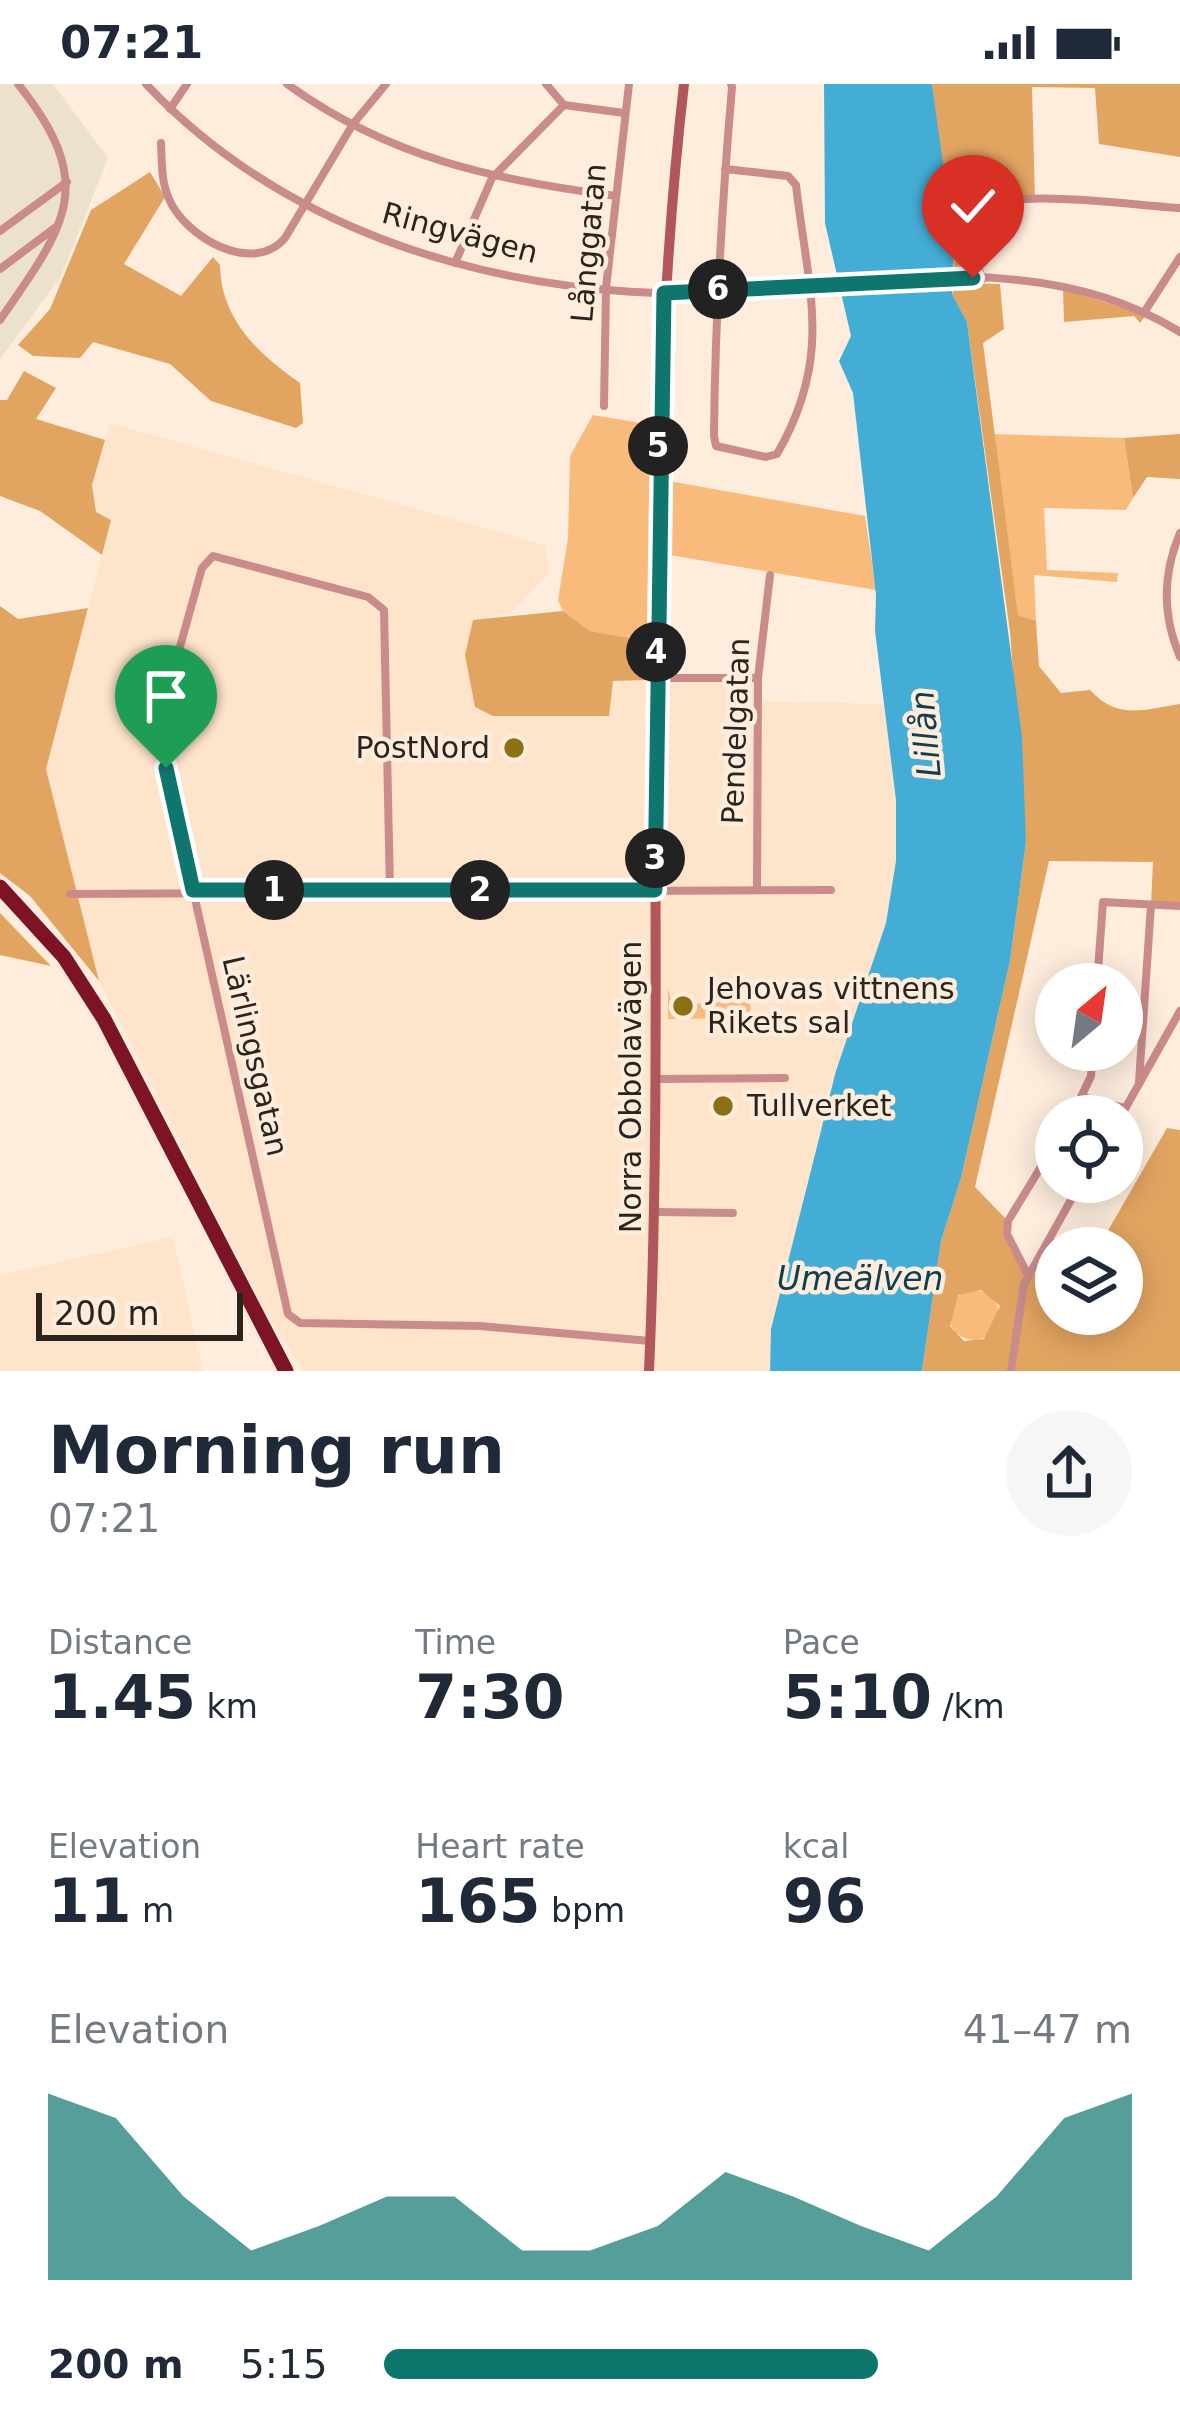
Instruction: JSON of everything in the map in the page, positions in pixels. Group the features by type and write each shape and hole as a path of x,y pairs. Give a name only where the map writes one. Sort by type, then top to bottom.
{"highway":[{"path":"0,887 64,957 104,1019 286,1371"},
{"path":"0,899 52,956 106,1037 277,1371"}],"street":[{"path":"0,320 58,226 68,182 55,133 18,84"},
{"name":"Ringvägen","path":"146,84 229,159 343,224 455,263 664,293 978,279 1063,285 1145,310 1180,332"},
{"path":"170,110 188,84"},
{"path":"287,84 419,156 492,178 616,196"},
{"path":"161,143 165,184 177,213 242,256 276,248 353,124 386,84"},
{"path":"546,84 564,105 625,113"},
{"name":"Långgatan","path":"604,406 606,288 628,84"},
{"name":"Norra Obbolavägen","path":"650,1371 656,1212 655,890 664,293 684,84"},
{"path":"725,169 794,179 815,342 812,376 800,414 777,454 766,457 716,446 716,290 731,84"},
{"path":"455,263 492,178 564,105"},
{"path":"0,231 68,182"},
{"path":"978,279 967,236 973,215 989,202 1180,208"},
{"path":"0,269 58,226"},
{"path":"1145,310 1180,257"},
{"path":"1180,533 1167,572 1166,600 1180,657"},
{"name":"Lärlingsgatan","path":"390,890 384,610 368,597 212,556 202,568 157,729 292,1321 481,1327 651,1342"},
{"name":"Pendelgatan","path":"757,889 758,678 770,575"},
{"path":"657,678 758,678"},
{"path":"70,894 831,890"},
{"path":"1099,963 1103,902 1180,906"},
{"path":"1138,1082 1151,905"},
{"path":"1132,1095 1180,1011"},
{"path":"657,1079 785,1078"},
{"path":"1028,1274 1007,1234 1008,1221 1035,1177"},
{"path":"1011,1371 1016,1313 1028,1274 1069,1203"},
{"path":"656,1212 733,1213"}],"shaded area":[{"path":"0,84 53,84 108,158 61,276 0,359"},
{"path":"932,84 1180,84 1180,157 1099,144 1095,88 1032,87 1035,200 1010,200 973,215 967,235 983,279 955,276"},
{"path":"150,172 165,197 124,264 181,296 213,257 220,265 227,302 244,333 300,383 303,423 296,428 211,401 170,364 93,342 80,358 33,356 18,345 50,309 91,210"},
{"path":"955,283 1000,284 1004,329 983,343 1018,615 1036,621 1039,666 1061,693 1090,690 1121,709 1180,704 1180,906 1151,905 1153,862 1049,861 975,1187 1008,1221 1015,1253 1035,1274 1035,1335 1143,1335 1143,1227 1110,1227 1124,1203 1143,1203 1143,1170 1167,1128 1180,1130 1180,1371 922,1371 941,1241 961,1178 1010,961 1026,842 1010,632 967,322 952,294","holes":["981,1290 1000,1306 984,1339 964,1341 950,1326 958,1295"]},
{"path":"1063,289 1146,315 1140,323 1134,316 1064,322"},
{"path":"24,371 56,388 36,419 105,440 92,485 96,512 111,520 102,555 40,511 0,496 0,400 7,400"},
{"path":"593,415 653,425 652,478 865,516 876,590 658,553 648,641 590,631 563,611 558,600 568,538 570,456"},
{"path":"110,423 545,545 549,574 510,614 487,616 608,716 612,681 758,678 758,701 885,704 896,800 896,861 886,923 819,1137 771,1329 770,1371 303,1371 264,1308 99,981 46,769 111,520 96,512 92,485"},
{"path":"993,434 1124,438 1133,498 1126,510 1044,508 1047,570 1118,573 1117,582 1034,575 1036,621 1018,615"},
{"path":"1180,434 1180,479 1147,477 1133,498 1124,438"},
{"path":"0,606 18,619 88,608 46,769 99,981 30,896 0,873"},
{"path":"563,611 590,631 648,641 647,680 613,681 609,716 493,716 475,707 465,655 473,620"},
{"path":"0,913 51,966 0,955"},
{"path":"668,989 676,1016 693,1015 693,1004 750,1000 751,1018 668,1019"},
{"path":"173,1237 203,1371 0,1371 0,1275"},
{"path":"974,1290 992,1297 999,1315 992,1333 974,1340 956,1333 949,1315 956,1297"}],"water":[{"name":"Umeälven","path":"824,84 932,84 954,245 952,294 967,322 1022,737 1026,842 1010,961 961,1178 941,1241 922,1371 770,1371 771,1329 836,1071 886,923 896,861 896,800 853,393 839,361 851,336 825,223"}],"place":[{"name":"PostNord","path":"514,748"},
{"name":"Jehovas vittnens Rikets sal","path":"683,1006"},
{"name":"Tullverket","path":"723,1106"}],"route":[{"path":"166,768 193,890 655,890 657,479 664,293 973,278"}],"water label":[{"name":"Lillån","path":"925,734"}]}
